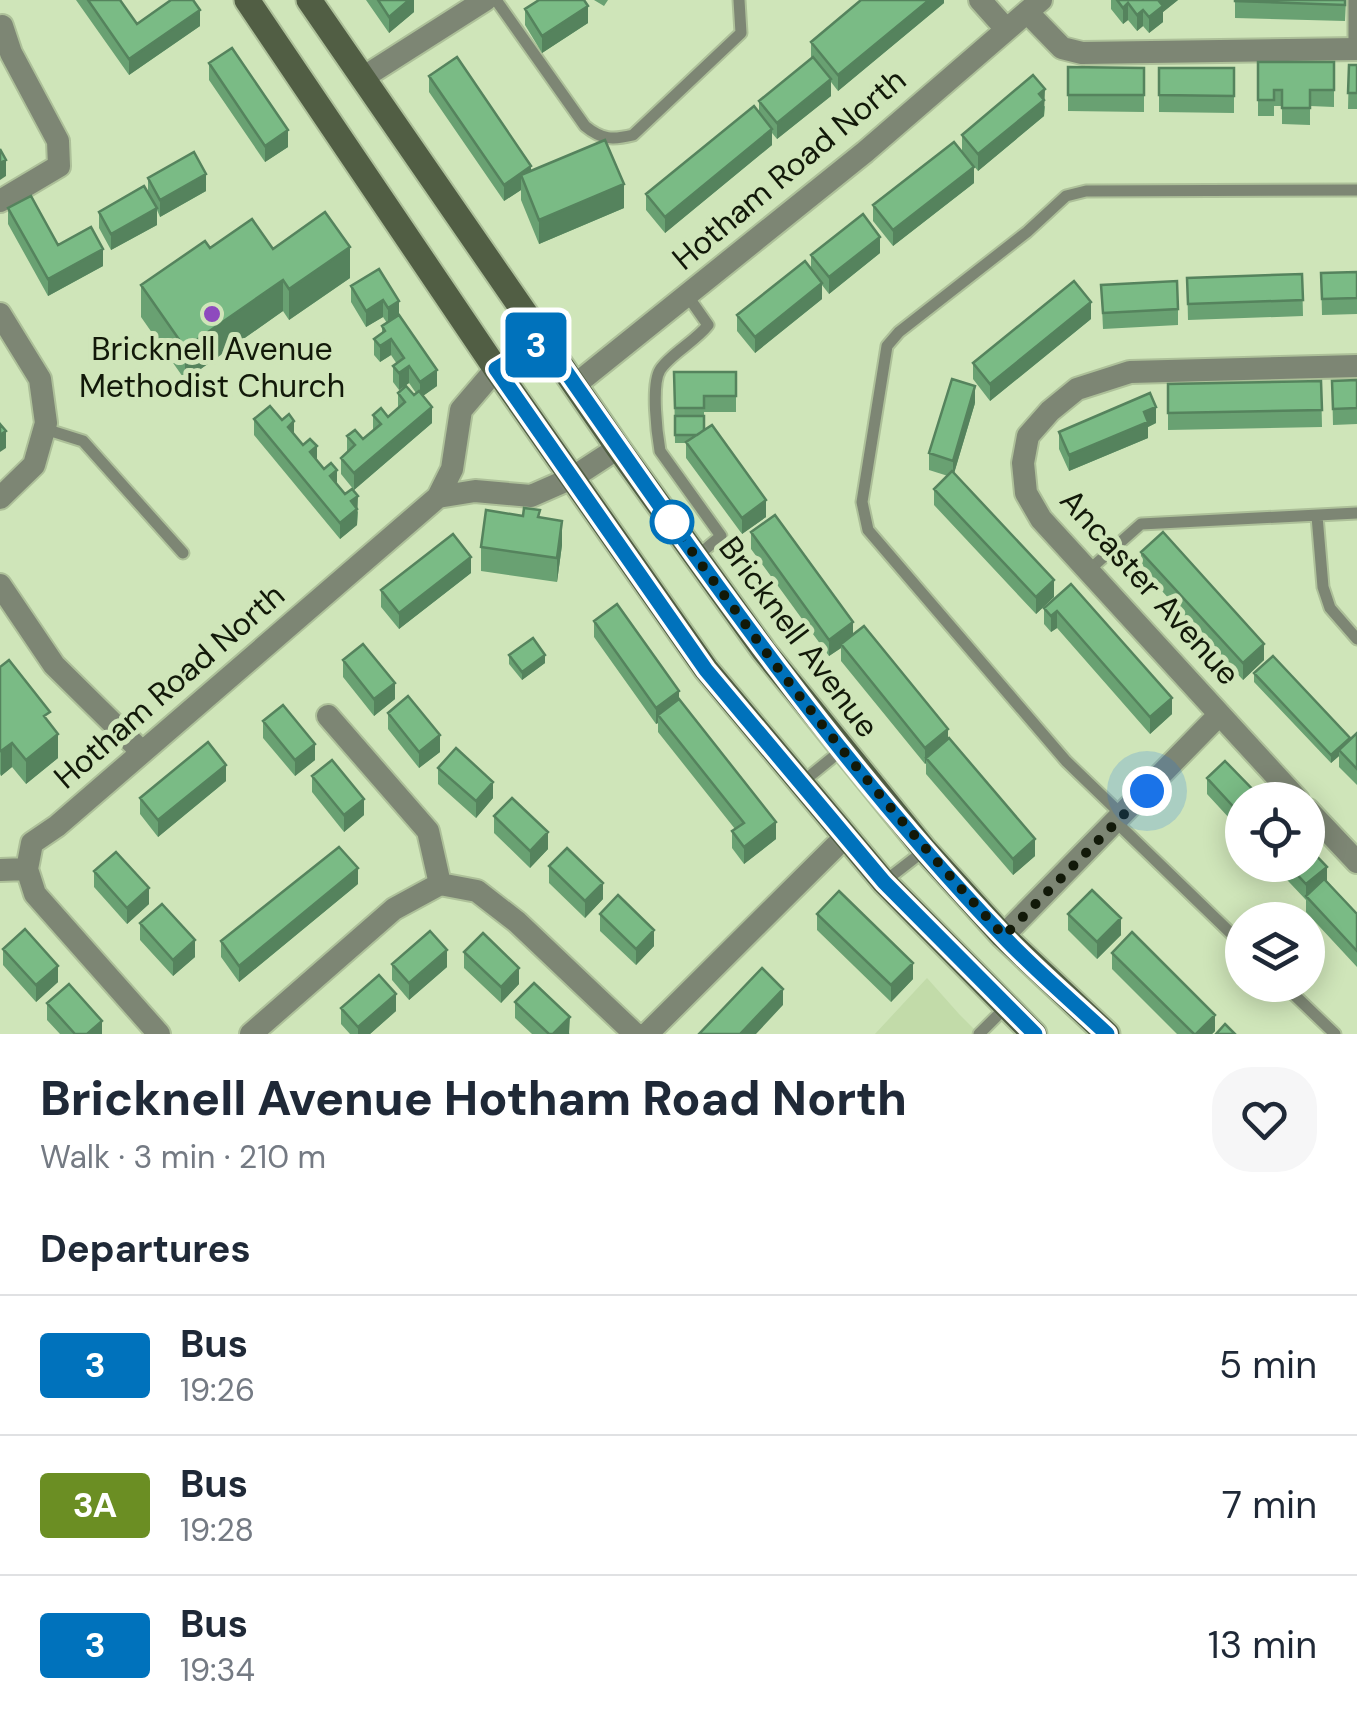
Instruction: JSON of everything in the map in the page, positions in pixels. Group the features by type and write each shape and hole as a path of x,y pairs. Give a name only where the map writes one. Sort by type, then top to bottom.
{"street":[{"path":"247,0 496,369 706,670 884,882 1034,1034"},
{"name":"Bricknell Avenue","path":"309,0 618,448 764,650 925,850 1004,936 1107,1034"},
{"path":"364,77 484,0"},
{"path":"980,0 1006,29"},
{"path":"1034,6 1062,48 1082,52 1355,49"},
{"name":"Hotham Road North","path":"575,386 865,152 1034,6"},
{"path":"0,201 59,166 58,141 11,53 2,26"},
{"path":"0,314 40,379 44,429 34,465 0,498"},
{"name":"Hotham Road North","path":"27,869 32,843 438,497 452,469 462,410 496,369 544,340"},
{"name":"Ancaster Avenue","path":"1281,782 1034,506 1026,493 1023,463 1028,436 1050,411 1078,389 1130,372 1357,366"},
{"path":"438,497 475,491 531,496 572,478 618,448"},
{"path":"0,585 54,666 142,752"},
{"name":"Ancaster Avenue","path":"1004,936 1220,715"},
{"path":"328,716 428,831 440,884"},
{"path":"1325,828 1357,862"},
{"path":"646,1034 845,837"},
{"path":"0,870 27,869 36,894 160,1034"},
{"path":"251,1034 394,909 440,884 478,891 517,922 634,1034"}],"lane":[{"path":"496,0 585,126 599,138 616,139 633,135 741,33 739,0"},
{"path":"1354,0 1355,49"},
{"path":"1225,927 1066,761 868,530 862,502 887,346 899,332 1000,254 1066,196 1086,191 1357,190"},
{"path":"687,296 708,325 661,369 657,381 657,434 660,451 720,536 696,557"},
{"path":"44,429 82,441 183,553"},
{"path":"1088,570 1141,524 1357,514"},
{"path":"1317,516 1323,587 1330,608 1357,639"},
{"path":"800,784 843,749"},
{"path":"884,882 925,850"},
{"path":"1302,1002 1335,1034"},
{"path":"979,1034 1006,1006"}],"shaded area":[{"path":"927,978 979,1034 875,1034"}],"building":[{"path":"88,0 120,0 137,24 171,0 193,0 200,10 129,59"},
{"path":"378,0 409,0 389,17"},
{"path":"539,0 584,0 588,6 542,36 525,9"},
{"path":"861,0 929,0 838,75 811,42"},
{"path":"1117,0 1158,0 1163,6 1149,17 1143,10 1137,15 1128,3 1123,8"},
{"path":"1345,0 1345,5 1235,1"},
{"path":"232,48 288,130 265,146 209,63"},
{"path":"457,57 531,166 504,185 429,76"},
{"path":"813,57 831,79 777,123 759,101"},
{"path":"1258,62 1334,62 1334,90 1310,90 1310,108 1282,108 1282,90 1274,90 1274,100 1258,100"},
{"path":"1349,65 1357,65 1357,93 1348,93"},
{"path":"1068,67 1144,68 1144,95 1068,95"},
{"path":"1159,68 1234,68 1234,96 1159,95"},
{"path":"1033,75 1045,89 1039,94 1044,100 978,154 962,135"},
{"path":"754,106 772,129 665,217 646,194"},
{"path":"605,140 624,184 539,220 521,175"},
{"path":"954,142 974,167 893,230 873,205"},
{"path":"194,152 206,174 160,200 148,178"},
{"path":"144,186 157,208 111,234 99,212"},
{"path":"31,196 58,245 91,227 103,249 48,279 8,208"},
{"path":"325,212 350,247 289,289 283,280 185,348 141,285 205,241 210,248 252,219 273,249"},
{"path":"863,214 880,237 829,277 811,255"},
{"path":"805,261 822,283 755,337 737,315"},
{"path":"379,269 399,301 388,308 383,300 366,311 351,286"},
{"path":"1357,272 1357,298 1322,299 1321,273"},
{"path":"1302,274 1303,300 1188,304 1187,278"},
{"path":"1074,281 1091,302 990,384 973,363"},
{"path":"1177,281 1178,309 1103,313 1101,285"},
{"path":"399,315 437,370 420,382 409,366 399,373 393,366 404,358 391,339 380,346 374,339 385,331 382,326"},
{"path":"674,372 736,372 736,396 704,396 704,408 675,408"},
{"path":"952,379 975,386 953,461 929,453"},
{"path":"1357,380 1357,408 1333,409 1332,381"},
{"path":"1321,381 1322,410 1168,413 1168,384"},
{"path":"406,386 414,395 419,391 432,407 354,473 341,458 355,445 347,436 355,430 363,439 381,424 373,415 381,408 388,417 405,402 398,393"},
{"path":"1150,393 1156,407 1144,412 1148,422 1069,455 1059,432"},
{"path":"270,406 282,420 289,414 294,421 288,427 303,445 310,439 317,446 310,452 324,469 331,463 337,470 330,476 345,494 352,489 358,496 351,501 357,509 340,523 254,419"},
{"path":"675,416 704,416 704,430 697,435 675,435"},
{"path":"712,425 766,500 742,518 686,442"},
{"path":"952,471 1054,580 1036,597 934,489"},
{"path":"524,508 540,510 538,517 562,521 557,558 481,547 486,510 523,516"},
{"path":"775,515 853,622 829,640 751,532"},
{"path":"1163,532 1264,644 1243,663 1141,552"},
{"path":"453,534 471,557 399,613 381,590"},
{"path":"1071,584 1172,698 1150,717 1057,611 1051,616 1044,608"},
{"path":"617,604 679,691 656,708 594,621"},
{"path":"864,626 948,729 925,748 841,644"},
{"path":"533,638 545,655 522,672 509,655"},
{"path":"363,644 395,683 374,699 343,660"},
{"path":"1273,656 1350,738 1331,755 1254,673"},
{"path":"9,660 50,712 44,716 58,734 26,760 12,743 0,750 0,667"},
{"path":"408,696 440,735 419,752 388,713"},
{"path":"679,699 776,822 744,847 732,831 744,823 658,715"},
{"path":"283,705 315,744 295,760 263,721"},
{"path":"1357,733 1357,769 1339,750"},
{"path":"949,738 1035,839 1013,859 926,758"},
{"path":"208,742 226,765 158,820 140,798"},
{"path":"456,748 493,782 476,801 438,768"},
{"path":"332,760 364,799 344,815 312,776"},
{"path":"1225,761 1245,782 1225,782 1225,798 1207,778"},
{"path":"512,798 548,832 530,851 494,816"},
{"path":"339,847 358,868 239,966 221,941"},
{"path":"567,848 603,883 585,901 549,866"},
{"path":"116,852 149,888 127,908 94,871"},
{"path":"1325,880 1357,914 1357,951 1325,916 1325,902 1312,902 1306,896"},
{"path":"1092,890 1121,918 1097,942 1068,914"},
{"path":"839,891 913,963 891,985 817,914"},
{"path":"618,895 654,930 636,949 600,914"},
{"path":"162,904 195,940 173,960 140,923"},
{"path":"25,929 58,966 36,985 3,949"},
{"path":"430,931 447,950 409,983 392,964"},
{"path":"1132,932 1215,1015 1196,1034 1112,953"},
{"path":"483,933 519,968 501,987 464,952"},
{"path":"762,968 783,989 740,1034 699,1034"},
{"path":"379,975 396,994 358,1027 341,1008"},
{"path":"534,983 570,1017 553,1034 515,1002"},
{"path":"69,984 102,1021 87,1034 75,1034 47,1003"},
{"path":"1225,1024 1235,1034 1216,1034"}],"bus line":[{"name":"3","path":"1035,1034 884,882 706,670 496,369 544,340 764,650 843,749 925,850 1004,936 1107,1034"}],"place":[{"name":"Bricknell Avenue Methodist Church","path":"212,314"}],"route":[{"path":"672,522 823,725 925,850 1004,936 1147,791"}]}
